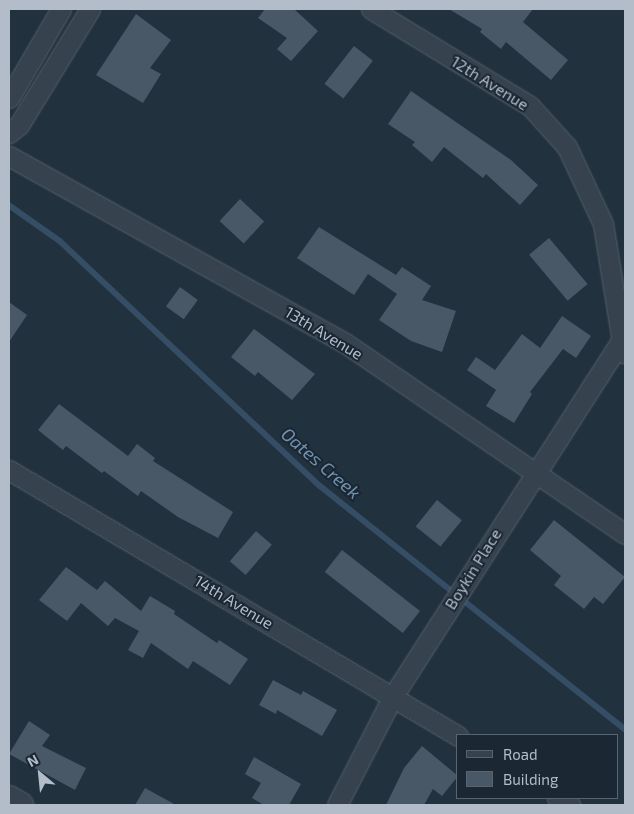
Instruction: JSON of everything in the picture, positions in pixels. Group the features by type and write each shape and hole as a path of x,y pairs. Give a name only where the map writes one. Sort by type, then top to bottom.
{"street":[{"path":"9,98 61,9"},
{"path":"9,133 19,125 90,9"},
{"name":"12th Avenue","path":"371,9 530,106 568,148 603,224 623,349"},
{"name":"13th Avenue","path":"9,156 345,343 533,474 625,534"},
{"name":"Boykin Place","path":"337,805 393,696 533,474 623,349"},
{"name":"14th Avenue","path":"9,470 456,735"},
{"path":"9,798 21,805"},
{"path":"559,799 570,805"}],"building":[{"path":"265,9 294,9 318,31 291,61 277,49 287,38 258,18"},
{"path":"449,9 533,9 523,22 568,60 551,80 506,42 501,49 480,32 482,29"},
{"path":"136,14 171,40 150,68 161,74 143,103 96,75"},
{"path":"354,46 373,61 343,99 324,84"},
{"path":"411,91 511,160 538,185 520,205 486,174 483,178 444,147 432,162 412,145 415,142 388,124"},
{"path":"240,199 264,222 244,243 220,221"},
{"path":"319,227 396,275 402,267 431,286 422,300 456,311 442,352 411,341 379,320 397,294 368,274 354,295 297,258"},
{"path":"549,238 588,284 568,301 529,255"},
{"path":"180,287 198,300 184,319 166,306"},
{"path":"9,302 27,315 9,342"},
{"path":"562,316 591,336 576,358 563,349 530,392 532,394 514,423 486,406 496,390 467,370 476,357 495,370 522,334 540,348"},
{"path":"254,329 315,374 292,400 258,372 255,376 231,357"},
{"path":"59,404 128,456 137,444 155,458 153,461 233,512 218,538 178,517 141,491 138,496 104,471 102,473 66,446 63,450 38,430"},
{"path":"437,500 462,520 440,547 416,526"},
{"path":"554,520 625,577 603,604 594,597 584,609 554,585 561,576 530,550"},
{"path":"256,531 272,545 246,575 230,561"},
{"path":"342,550 420,611 403,633 325,572"},
{"path":"66,567 97,590 105,581 141,611 150,596 175,611 174,614 217,643 219,640 248,659 230,685 193,661 188,669 151,643 143,658 128,650 139,631 115,618 108,626 81,603 67,621 39,600"},
{"path":"273,680 301,695 303,691 337,710 322,736 277,710 276,714 259,705"},
{"path":"29,721 50,735 42,746 86,768 75,790 9,754"},
{"path":"422,746 456,774 456,778 442,796 433,789 424,805 386,805 404,768"},
{"path":"254,757 301,784 289,805 264,805 252,798 261,783 245,774"},
{"path":"145,788 176,805 135,805"}],"waterway":[{"name":"Oates Creek","path":"9,205 60,241 319,485 625,729"}]}
